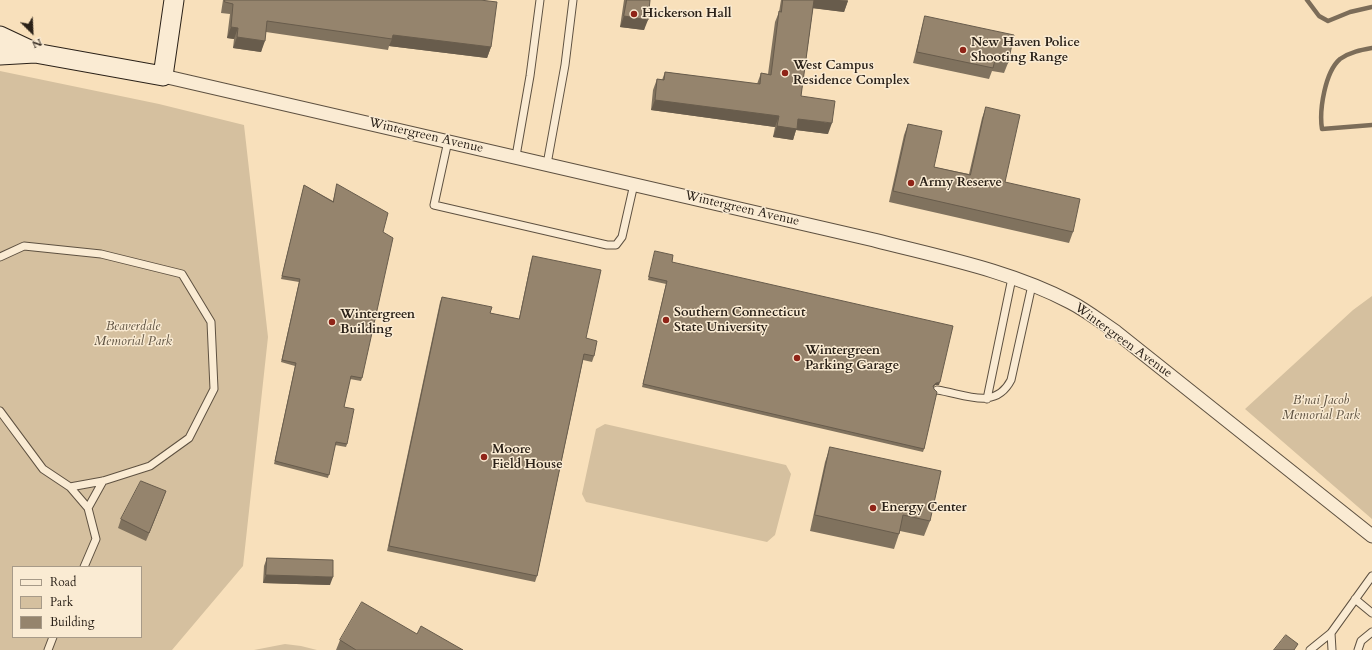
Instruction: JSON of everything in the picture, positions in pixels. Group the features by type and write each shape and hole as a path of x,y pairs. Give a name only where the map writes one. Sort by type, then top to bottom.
{"street":[{"path":"163,76 174,0"},
{"name":"Wintergreen Avenue","path":"0,36 35,53"},
{"name":"Wintergreen Avenue","path":"0,55 35,53 163,76 516,156 874,240 1012,278 1032,285 1071,302 1116,332 1372,536"}],"lane":[{"path":"516,156 530,76 540,0"},
{"path":"547,164 565,65 573,0"},
{"path":"448,141 434,205 607,245 616,245 622,237 634,184"},
{"path":"0,257 24,246 102,254 182,274 210,322 214,389 189,438 150,466 102,481 70,487"},
{"path":"987,399 1012,278"},
{"path":"937,390 987,399 996,398 1006,391 1012,380 1032,285"},
{"path":"0,411 43,469 70,487 88,508 96,539 84,566"},
{"path":"88,508 102,481"},
{"path":"1310,650 1332,632 1372,576"},
{"path":"1355,599 1372,614"},
{"path":"1332,632 1332,650"},
{"path":"1358,650 1361,641 1372,632"},
{"path":"48,650 54,638"}],"green space":[{"name":"Beaverdale Memorial Park","path":"0,71 159,104 244,125 268,337 243,566 172,650 0,650"},
{"name":"B'nai Jacob Memorial Park","path":"1372,296 1372,519 1245,409 1353,310"},
{"path":"605,424 786,465 791,474 775,535 767,542 586,502 582,494 596,429"},
{"path":"285,644 301,646 317,650 254,650"}],"building":[{"path":"225,0 480,0 497,2 491,47 393,35 392,39 267,21 265,41 237,37 238,28 231,27 233,4 225,2"},
{"path":"627,0 650,0 648,20 624,16"},
{"name":"West Campus Residence Complex","path":"783,0 814,0 801,96 835,101 832,123 798,119 797,129 777,126 779,116 655,100 657,79 664,80 665,72 760,84 761,73 771,75 779,11 781,12"},
{"name":"New Haven Police Shooting Range","path":"925,16 1014,35 1008,63 995,60 993,68 917,52"},
{"name":"Army Reserve","path":"986,107 1020,115 1005,182 1080,199 1073,232 893,191 908,124 942,131 934,167 970,175"},
{"name":"Wintergreen Building","path":"337,184 388,213 383,232 393,238 362,378 351,376 344,407 354,409 347,444 336,442 329,475 275,461 296,363 282,360 300,279 282,276 304,185 333,202"},
{"name":"Wintergreen Parking Garage","path":"655,251 673,255 672,262 953,326 940,382 933,386 937,392 924,449 643,384 667,281 649,277"},
{"name":"Moore Field House","path":"533,256 601,270 586,338 597,341 594,356 584,354 537,576 389,546 442,297 492,307 490,313 519,319"},
{"name":"Energy Center","path":"830,447 941,471 930,521 903,515 899,534 815,515"},
{"path":"141,481 166,491 149,533 121,519"},
{"path":"267,558 333,560 333,577 266,575"},
{"path":"362,602 417,634 421,626 463,650 356,650 340,640"},
{"path":"1286,635 1298,644 1294,650 1274,650"}],"waterway":[{"path":"1307,0 1319,16 1328,21 1350,12 1372,7"},
{"path":"1372,48 1348,55 1340,59 1335,65 1330,73 1324,92 1321,112 1322,129 1372,125"}],"place":[{"name":"Hickerson Hall","path":"634,14"},
{"name":"New Haven Police Shooting Range","path":"963,50"},
{"name":"West Campus Residence Complex","path":"785,73"},
{"name":"Army Reserve","path":"911,183"},
{"name":"Southern Connecticut State University","path":"666,320"},
{"name":"Wintergreen Building","path":"332,322"},
{"name":"Wintergreen Parking Garage","path":"797,358"},
{"name":"Moore Field House","path":"484,457"},
{"name":"Energy Center","path":"873,508"}]}
